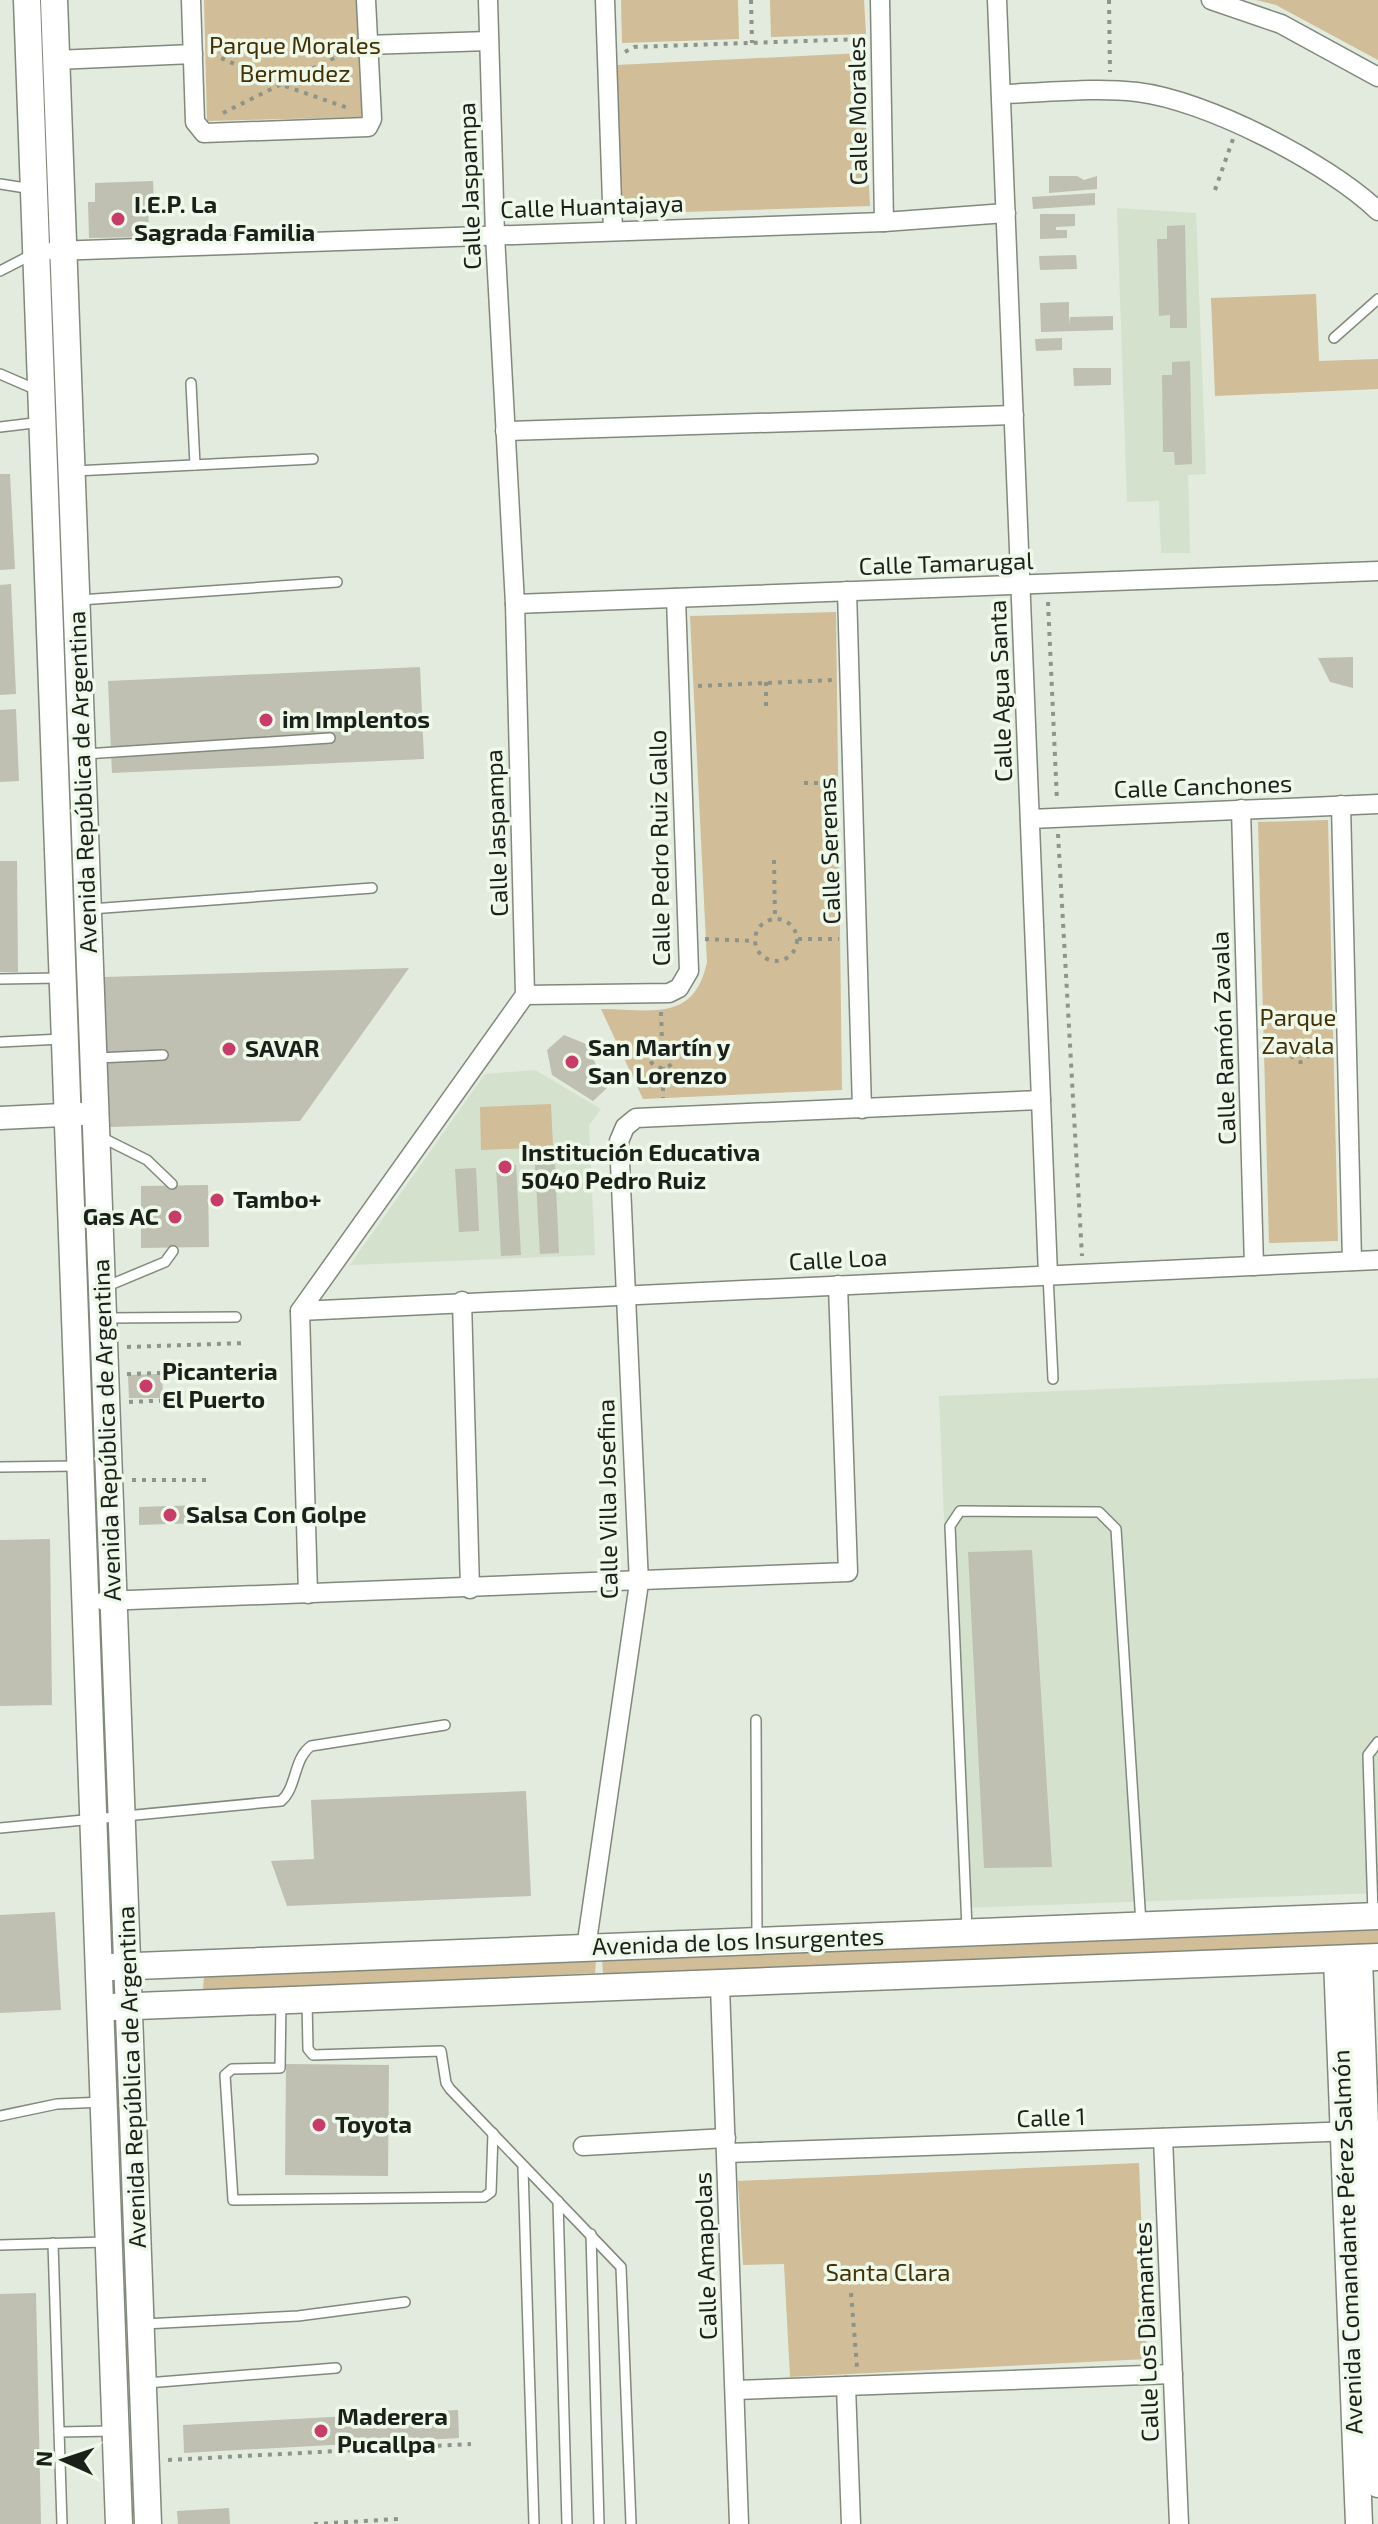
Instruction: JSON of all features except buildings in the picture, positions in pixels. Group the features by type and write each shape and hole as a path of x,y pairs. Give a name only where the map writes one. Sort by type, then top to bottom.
{"main road":[{"name":"Avenida República de Argentina","path":"27,0 119,2524"},
{"name":"Avenida República de Argentina","path":"54,0 148,2524"},
{"name":"Avenida de los Insurgentes","path":"99,1967 1376,1916"},
{"name":"Avenida de los Insurgentes","path":"100,2007 720,1986 1358,1958"},
{"name":"Avenida Comandante Pérez Salmón","path":"1358,1958 1362,2130 1378,2484"},
{"name":"Avenida Comandante Pérez Salmón","path":"1359,2524 1362,2130"}],"street":[{"path":"191,0 195,122 198,130 204,133 368,127 372,119 366,0"},
{"name":"Calle Jaspampa","path":"488,0 495,235 515,604 525,995"},
{"path":"605,0 613,231"},
{"name":"Calle Morales","path":"880,0 884,222"},
{"name":"Calle Agua Santa","path":"997,0 1048,1275"},
{"path":"1211,0 1281,24 1378,77"},
{"path":"366,45 489,41"},
{"path":"56,60 193,54"},
{"path":"1001,94 1110,90 1141,92 1167,100 1275,141 1329,173 1378,211"},
{"name":"Calle Huantajaya","path":"36,252 884,222 1006,213"},
{"path":"505,431 1014,415"},
{"name":"Calle Tamarugal","path":"515,604 1378,571"},
{"name":"Calle Serenas","path":"847,591 862,1109"},
{"name":"Calle Pedro Ruiz Gallo","path":"525,995 669,993 685,982 689,971 690,939 676,598"},
{"name":"Calle Canchones","path":"1030,819 1378,804"},
{"path":"1341,805 1352,1261"},
{"name":"Calle Ramón Zavala","path":"1241,809 1254,1266"},
{"path":"308,1594 300,1311 525,995"},
{"path":"663,1116 1041,1100"},
{"path":"0,1118 68,1115 96,1124"},
{"name":"Calle Villa Josefina","path":"586,1948 639,1583 619,1141 625,1127 636,1118 663,1116"},
{"name":"Calle Loa","path":"300,1311 1378,1260"},
{"path":"85,1602 639,1583 850,1570 838,1285"},
{"path":"462,1301 470,1589"},
{"name":"Calle Amapolas","path":"720,1986 739,2524"},
{"name":"Calle 1","path":"583,2146 1163,2138 1362,2130"},
{"name":"Calle Los Diamantes","path":"1163,2138 1179,2524"},
{"path":"736,2390 1173,2374"},
{"path":"851,2524 852,2386"}],"lane":[{"path":"0,184 34,190"},
{"path":"0,271 36,252"},
{"path":"1334,338 1378,299"},
{"path":"0,374 41,392"},
{"path":"191,383 195,465"},
{"path":"0,427 69,421"},
{"path":"71,471 313,459"},
{"path":"76,600 337,582"},
{"path":"82,755 330,738"},
{"path":"88,909 372,888"},
{"path":"0,979 63,978"},
{"path":"0,1042 65,1039"},
{"path":"93,1058 163,1055"},
{"path":"96,1124 147,1160 172,1184"},
{"path":"102,1288 165,1262 173,1251"},
{"name":"Calle Agua Santa","path":"1048,1275 1053,1379"},
{"path":"75,1320 236,1317"},
{"path":"0,1467 80,1466"},
{"path":"967,1933 950,1526 960,1511 1099,1512 1116,1529 1141,1925"},
{"path":"756,1720 757,1941"},
{"path":"0,1828 281,1801 287,1795 304,1750 311,1746 445,1725"},
{"path":"1376,1916 1368,1755 1378,1742"},
{"path":"294,2000 282,2065 278,2069 232,2069 225,2075 233,2200 484,2197 491,2192 493,2133"},
{"path":"294,2000 310,2053 441,2051 446,2083 523,2168 617,2261 624,2275 631,2524"},
{"path":"0,2116 57,2104 104,2102"},
{"path":"523,2168 534,2524"},
{"path":"558,2201 567,2524"},
{"path":"591,2234 599,2524"},
{"path":"0,2245 109,2242"},
{"path":"53,2243 62,2524"},
{"path":"141,2324 298,2316 405,2302"},
{"path":"143,2384 336,2368"},
{"path":"59,2432 116,2431"}],"path":[{"path":"751,0 752,43"},
{"path":"1109,0 1110,90"},
{"path":"609,54 627,52 634,47 880,39"},
{"path":"198,130 209,119 366,45"},
{"path":"193,54 208,52 282,85 362,113 368,127"},
{"path":"1215,190 1238,126"},
{"path":"1047,584 1083,1273"},
{"path":"679,686 850,679"},
{"path":"766,682 766,711"},
{"path":"804,783 852,784"},
{"path":"774,860 775,918"},
{"path":"755,941 763,923 775,918 788,922 798,939"},
{"path":"690,939 755,941"},
{"path":"755,941 766,959 781,961 793,953 798,939"},
{"path":"798,939 857,939"},
{"path":"660,993 662,1042"},
{"path":"662,1042 670,1045 675,1054 673,1061 663,1067 655,1065 649,1055 655,1044 662,1042"},
{"path":"1298,1046 1308,1050 1308,1056 1301,1063 1292,1054 1298,1046"},
{"path":"675,1054 711,1052"},
{"path":"663,1067 663,1116"},
{"path":"104,1348 245,1343"},
{"path":"105,1374 261,1370"},
{"path":"106,1403 242,1397"},
{"path":"109,1480 209,1480"},
{"path":"851,2293 852,2386"},
{"path":"146,2461 471,2444"},
{"path":"314,2524 398,2519"}],"shaded area":[{"path":"1117,208 1196,213 1206,474 1188,475 1190,553 1161,553 1159,501 1127,502"},
{"name":"Institución Educativa 5040 Pedro Ruiz","path":"535,1070 601,1109 589,1125 595,1255 350,1265 485,1074"},
{"path":"1378,1378 1378,1893 960,1908 939,1396"}],"green space":[{"name":"Parque Morales Bermudez","path":"204,0 359,0 363,117 207,121"},
{"path":"621,0 738,0 739,39 622,43"},
{"path":"770,0 864,0 866,34 771,37"},
{"path":"1256,0 1378,0 1378,60 1276,5"},
{"path":"862,53 870,206 620,214 617,65"},
{"path":"1316,294 1319,361 1378,359 1378,389 1215,396 1211,298"},
{"path":"836,612 842,1090 643,1099 601,1009 654,1010 681,1004 701,982 707,962 690,616"},
{"name":"Parque Zavala","path":"1328,820 1338,1241 1269,1243 1258,822"},
{"path":"551,1104 553,1147 481,1150 480,1107"},
{"path":"1378,1927 1378,1944 603,1974 602,1958"},
{"path":"596,1961 595,1973 203,1991 204,1976"},
{"name":"Santa Clara","path":"1139,2163 1147,2359 790,2377 784,2264 743,2265 738,2181"}],"place":[{"name":"I.E.P. La Sagrada Familia","path":"118,219"},
{"name":"im Implentos","path":"266,720"},
{"name":"SAVAR","path":"229,1049"},
{"name":"San Martín y San Lorenzo","path":"572,1062"},
{"name":"Institución Educativa 5040 Pedro Ruiz","path":"505,1167"},
{"name":"Tambo+","path":"217,1200"},
{"name":"Gas AC","path":"175,1217"},
{"name":"Picanteria El Puerto","path":"146,1386"},
{"name":"Salsa Con Golpe","path":"170,1515"},
{"name":"Toyota","path":"319,2125"},
{"name":"Maderera Pucallpa","path":"321,2431"}]}
